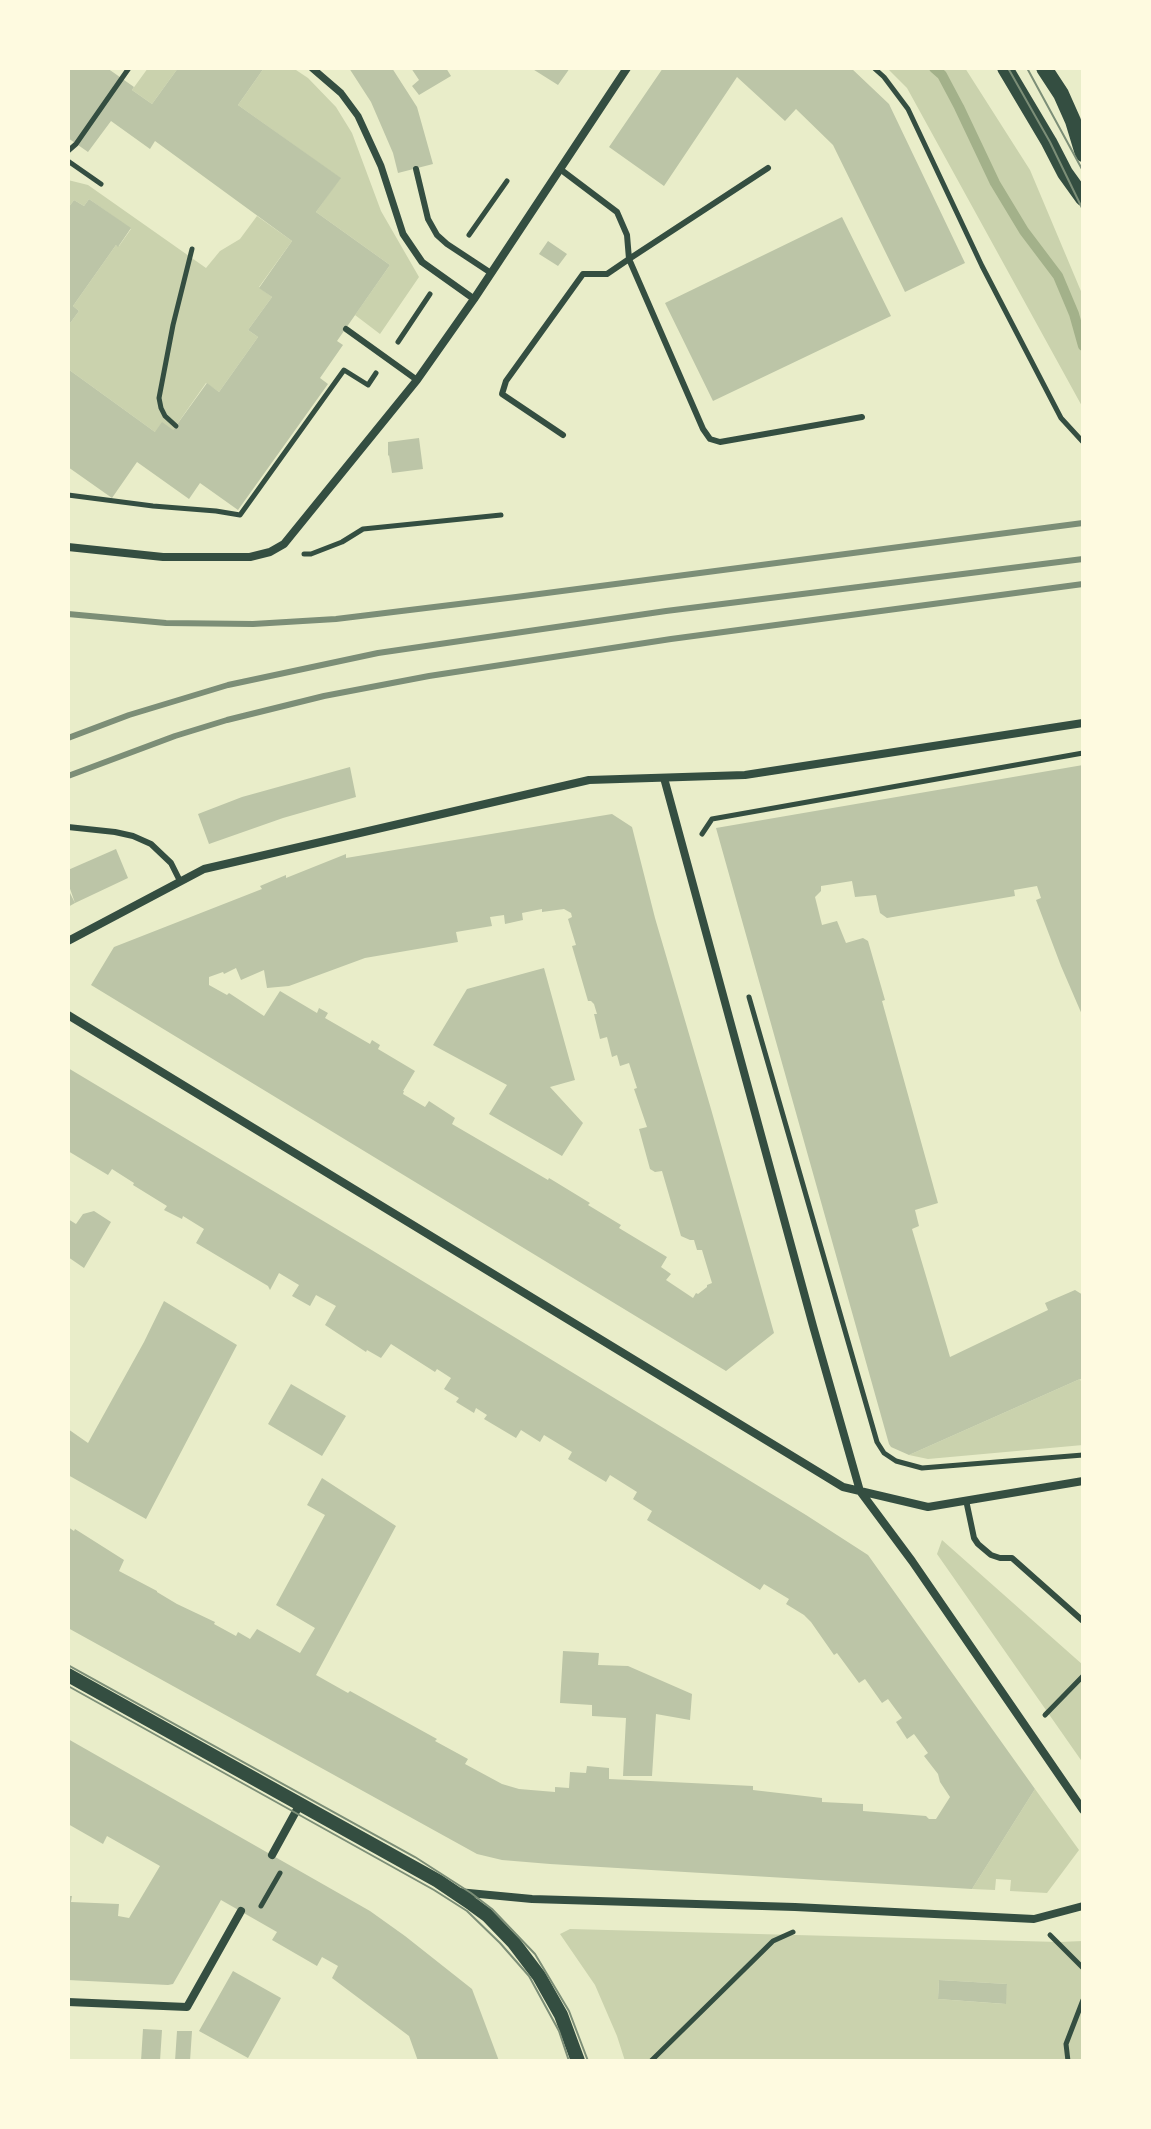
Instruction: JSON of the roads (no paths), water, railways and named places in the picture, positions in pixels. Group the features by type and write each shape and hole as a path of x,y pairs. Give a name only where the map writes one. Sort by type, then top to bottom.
{"main road":[{"path":"1005,68 1065,173 1083,198"},
{"path":"1044,68 1061,94 1083,154"}],"street":[{"path":"312,68 341,93 358,116 381,166 403,234 422,262 474,299"},
{"path":"68,547 163,557 250,557 270,552 284,544 417,380 627,68"},
{"path":"68,941 204,869 589,780 745,775 1083,723"},
{"path":"664,778 860,1491 912,1561 1083,1810"},
{"path":"68,1015 843,1487 928,1507 1083,1481"},
{"path":"68,1675 455,1892 487,1915 539,1976 589,2061"},
{"path":"272,1855 300,1804"},
{"path":"455,1892 532,1899 795,1907 1034,1919 1083,1906"},
{"path":"68,2002 187,2007 241,1911"},
{"path":"550,1994 578,2061"}],"lane":[{"path":"563,435 502,394 506,381 583,274 607,274 768,168"},
{"path":"416,169 428,219 437,235 491,273"},
{"path":"560,169 617,212 627,235 629,259 710,439 720,442 862,417"},
{"path":"346,329 417,380"},
{"path":"68,827 115,832 151,844 171,863 180,881"},
{"path":"966,1500 978,1544 991,1555 1012,1558 1083,1621"}],"waterway":[{"path":"934,68 942,75 959,107 995,183 1024,231 1058,276 1083,346"}],"tram line":[{"path":"1008,68 1050,142 1083,210"},
{"path":"1027,68 1083,171"},
{"path":"68,1665 415,1857 471,1893 492,1909 535,1954 569,2011 588,2061"},
{"path":"68,1686 467,1911 529,1976 559,2031 569,2061"}],"railway":[{"path":"68,614 166,623 253,624 336,619 1083,523"},
{"path":"68,738 129,715 228,685 378,653 666,611 1083,559"},
{"path":"68,776 227,720 324,696 429,676 671,639 1083,584"}]}
